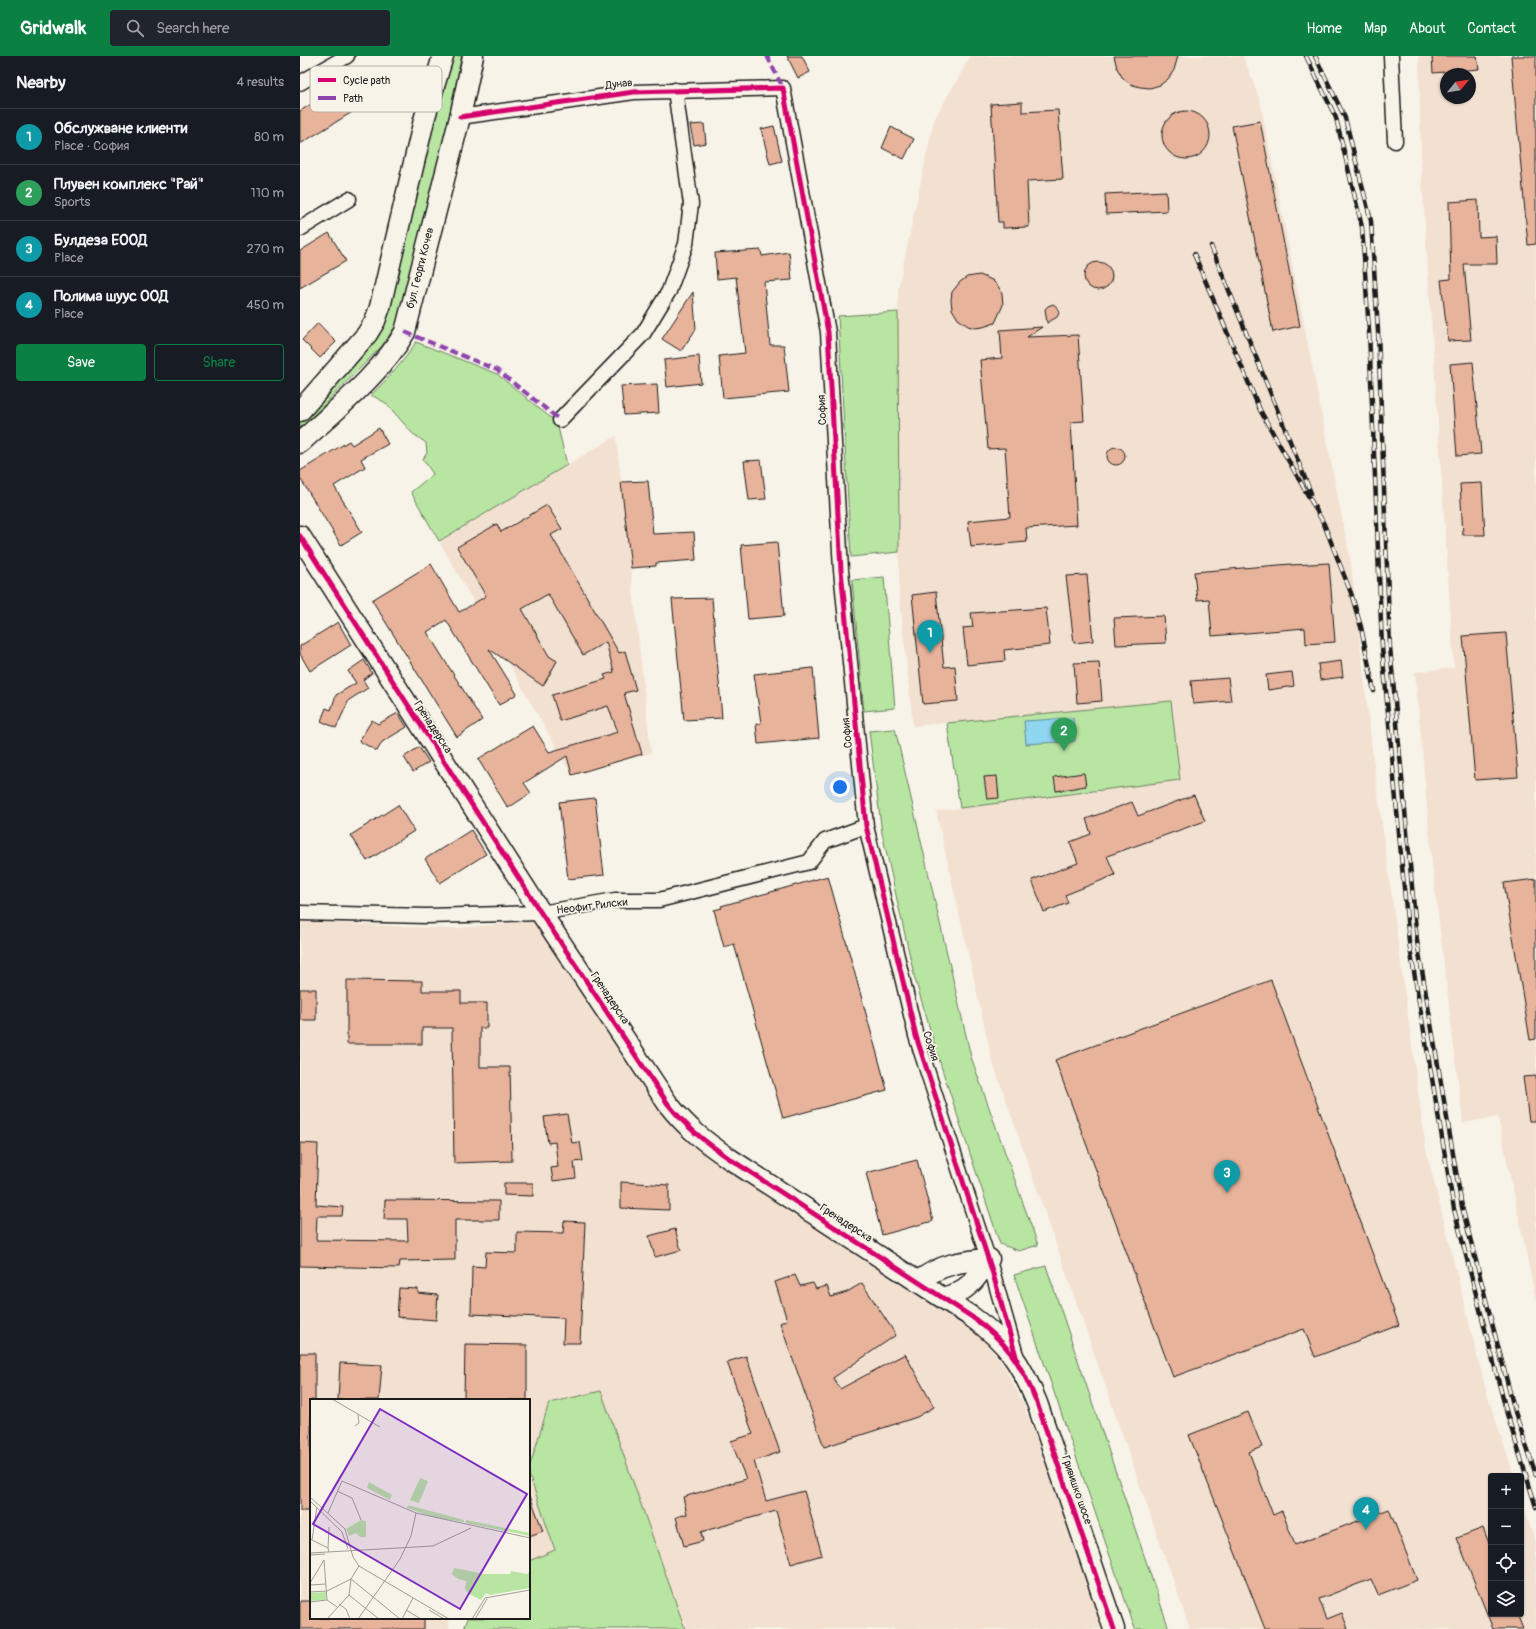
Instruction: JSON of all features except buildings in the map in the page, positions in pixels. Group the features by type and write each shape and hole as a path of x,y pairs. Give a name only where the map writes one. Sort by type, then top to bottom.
{"street":[{"path":"330,66 347,56"},
{"path":"440,66 443,56"},
{"name":"бул. Георги Кочев","path":"300,443 387,359 405,332 460,117 473,56"},
{"path":"1391,56 1395,140"},
{"path":"300,83 310,77"},
{"name":"Дунав","path":"460,117 634,92 783,88"},
{"name":"София","path":"783,88 828,332 841,570 866,826 916,1036 989,1259 1017,1360"},
{"path":"560,420 643,334 669,291 686,244 691,204 675,90"},
{"path":"300,411 367,334 375,321 380,307 426,112"},
{"path":"300,229 349,199"},
{"name":"Гренадерска","path":"300,536 541,913 668,1104 683,1123 730,1159 987,1327 1003,1342 1017,1360"},
{"name":"Неофит Рилски","path":"300,913 426,916 541,913 615,900 659,900 809,862 825,841 866,826"},
{"path":"918,1282 928,1273 943,1266 965,1261 989,1259"},
{"path":"943,1298 957,1294 969,1287 989,1259"},
{"name":"Гривишко шосе","path":"1017,1360 1037,1403 1114,1629"}],"shaded area":[{"path":"971,56 1243,56 1260,101 1351,564 1373,758 1426,1150 1486,1391 1513,1473 1488,1473 1488,1617 1524,1617 1524,1507 1536,1544 1536,1629 1190,1629 992,1060 936,811 1180,780 1171,702 913,726 899,591 898,289 934,120"},
{"path":"1419,56 1536,56 1536,1301 1498,1117 1463,1123 1432,863 1415,672 1454,668 1421,163"},
{"path":"616,436 651,753 572,775 439,541"},
{"path":"300,921 448,929 538,921 682,1138 985,1340 1004,1366 1023,1403 1070,1530 1104,1629 685,1629 601,1392 549,1403 530,1466 530,1399 310,1399 310,1619 449,1619 449,1629 300,1629"},
{"path":"530,1477 555,1550 530,1561"}],"green space":[{"path":"447,56 464,56 398,322 382,346 300,429 300,422 313,410 378,325 433,112 442,112 442,75"},
{"path":"898,312 899,552 851,557 838,316"},
{"path":"416,342 497,374 557,423 567,465 439,541 411,492 433,474 423,459 427,453 426,443 412,433 386,403 371,395 390,376"},
{"path":"884,577 895,708 864,711 852,580"},
{"path":"1171,701 1180,780 960,808 947,723"},
{"path":"895,729 971,1057 1038,1245 1019,1251 1000,1244 942,1069 915,979 882,833 869,731"},
{"path":"1046,1266 1169,1629 1135,1629 1014,1275"},
{"path":"601,1391 685,1629 464,1629 468,1619 530,1619 530,1561 555,1550 530,1477 530,1466 549,1403"}],"water":[{"path":"1073,718 1075,741 1026,744 1024,721"}],"railway":[{"path":"1306,56 1336,118 1362,227 1369,331 1382,647 1409,942 1454,1209 1507,1414 1536,1507"},
{"path":"1315,56 1345,118 1371,221 1378,331 1390,647 1417,941 1462,1207 1515,1412 1536,1475"},
{"path":"1211,246 1311,493"},
{"path":"1194,254 1260,410 1324,524 1351,593 1361,627 1374,691"}],"marked path":[{"path":"767,56 783,88"},
{"path":"405,332 497,370 560,420"}],"cycle path":[{"path":"460,117 634,92 783,88 828,332 841,570 866,826 916,1036 993,1274 1017,1360"},
{"path":"300,536 541,913 675,1113 697,1134 730,1159 972,1317 995,1335 1012,1354 1025,1376 1037,1403 1114,1629"}],"place":[{"name":"Обслужване клиенти","path":"930,653"},
{"name":"Плувен комплекс \"Рай\"","path":"1064,751"},
{"name":"Булдеза ЕООД","path":"1227,1193"},
{"name":"Полима шуус ООД","path":"1366,1530"}]}
